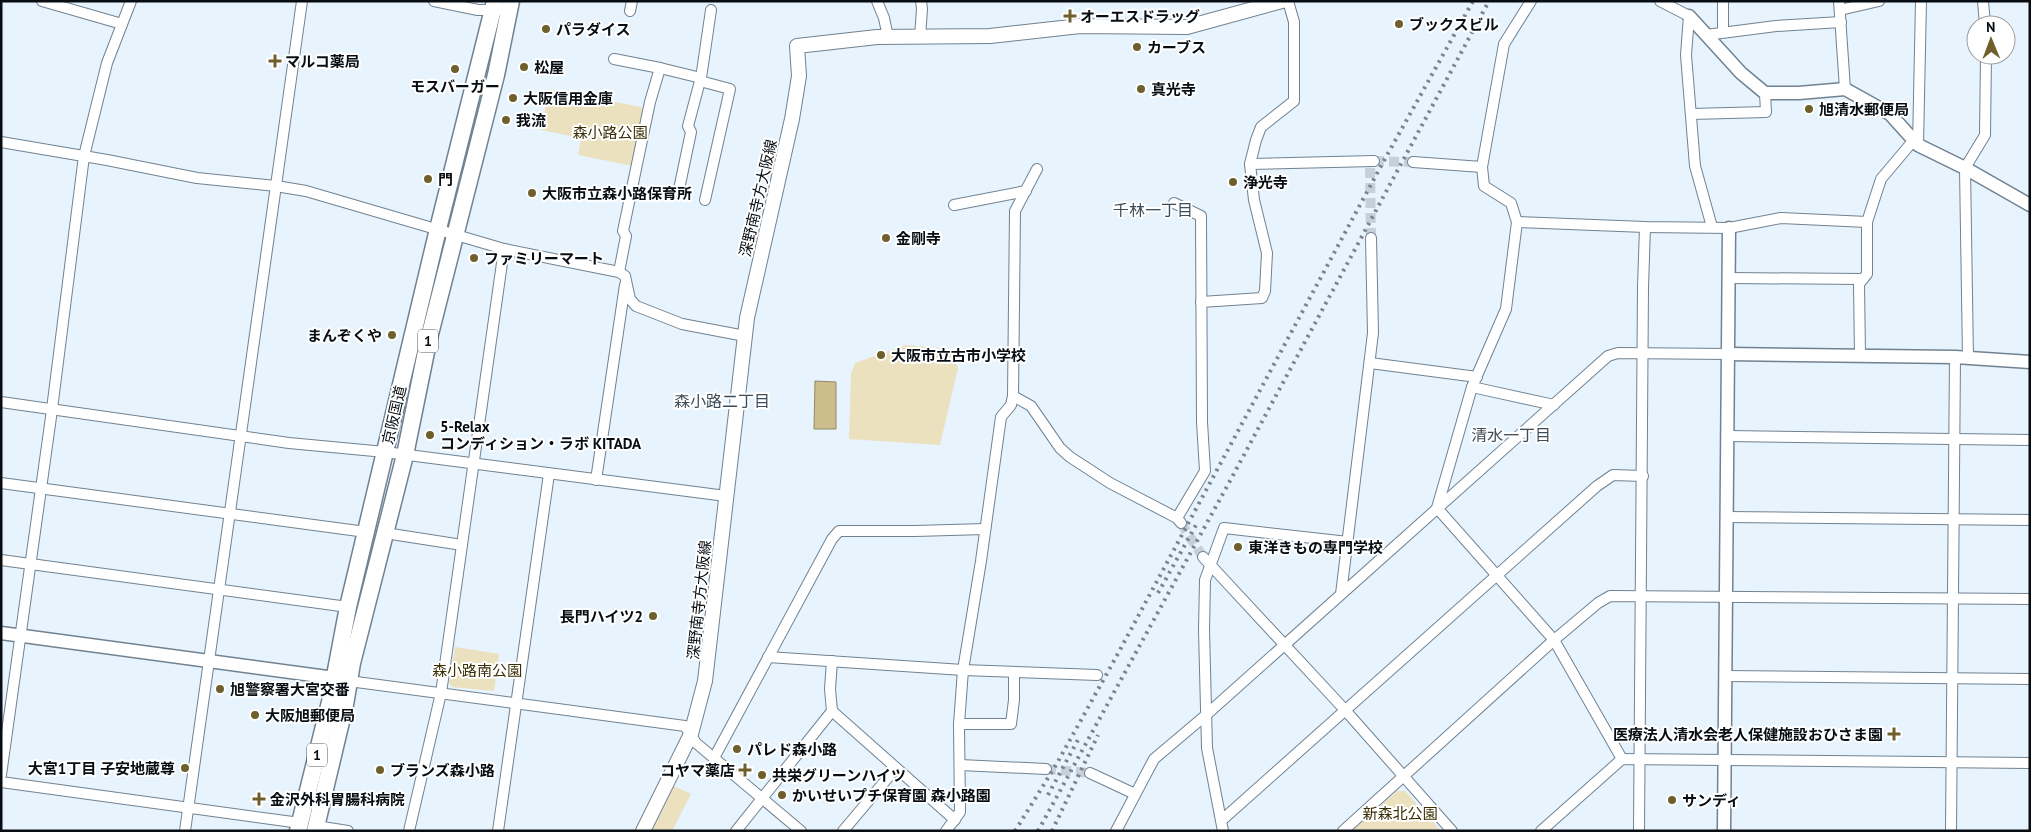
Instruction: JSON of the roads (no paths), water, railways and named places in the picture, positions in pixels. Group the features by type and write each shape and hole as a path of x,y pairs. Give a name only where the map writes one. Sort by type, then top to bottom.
{"highway":[{"name":"京阪国道","path":"316,828 341,679 348,607 438,229 502,5"},
{"name":"京阪国道","path":"299,827 341,679 352,663 405,455 428,342 496,75 502,5"}],"main road":[{"name":"深野南寺方大阪線","path":"643,831 691,734 705,681 745,336 751,298 792,119 799,76 798,53 888,37 990,36 1080,26 1187,27 1282,1"}],"street":[{"path":"42,1 122,24"},
{"path":"1,774 52,409 84,156 107,63 131,1"},
{"path":"186,831 302,1"},
{"path":"434,1 478,10 502,5"},
{"path":"877,1 884,18 888,37"},
{"path":"920,37 921,1"},
{"path":"1201,302 1262,298 1265,291 1267,253 1254,200 1250,164 1261,127 1294,100 1294,22 1288,1"},
{"path":"1437,508 1472,387 1506,309 1517,222 1511,203 1484,186 1482,167 1504,44 1531,1"},
{"path":"1723,1 1723,32"},
{"path":"1845,89 1839,6 1879,1"},
{"path":"1860,356 1859,284 1867,274 1868,269 1867,222 1881,178 1915,143 1921,1"},
{"path":"1984,1 1985,15"},
{"path":"1663,2 1689,16 1741,74 1765,93 1799,93 1845,89 1890,114 1915,143 1965,168 2030,205"},
{"path":"678,194 691,132 688,126 700,79 711,10"},
{"path":"1689,16 1686,55 1695,166 1712,227"},
{"path":"1706,34 1841,22"},
{"path":"614,59 660,68 730,89 705,200"},
{"path":"1951,831 1954,439 1962,357 1965,168 1985,135 1986,65"},
{"path":"596,480 622,276 626,236 623,231 650,102 660,68"},
{"path":"1691,114 1766,112 1765,93"},
{"path":"1,142 197,178 276,186 338,199 438,229 454,236 622,276"},
{"path":"1413,162 1482,167"},
{"path":"1250,164 1372,163"},
{"path":"946,831 960,812 960,724 963,670 1001,417 1011,405 1013,396 1015,212 1037,169"},
{"path":"954,205 1026,191"},
{"path":"1013,396 1031,406 1060,448 1070,457 1110,483 1179,521 1205,471 1202,422 1201,216 1174,203"},
{"path":"1517,222 1729,228 1781,218 1867,222"},
{"path":"1639,831 1645,227"},
{"path":"1724,831 1729,228"},
{"path":"1341,594 1373,333 1371,238"},
{"path":"409,831 441,693 504,249"},
{"path":"622,276 630,300 636,306 682,324 745,336"},
{"path":"1730,278 1863,279"},
{"path":"1116,831 1154,759 1285,645 1608,356 1618,353 1962,357 2030,362"},
{"path":"1370,362 1477,377"},
{"path":"1472,387 1554,405"},
{"path":"1,402 289,443 385,452 474,465 726,496"},
{"path":"1728,436 2030,440"},
{"path":"498,831 549,474"},
{"path":"1222,825 1345,710 1607,478 1613,475 1643,476"},
{"path":"1,483 366,532"},
{"path":"1437,508 1554,640 1622,759"},
{"path":"1727,517 2030,520"},
{"path":"1222,825 1207,748 1206,560 1224,528 1348,542"},
{"path":"714,758 832,539 839,531 985,529"},
{"path":"385,533 462,545"},
{"path":"1,560 348,607"},
{"path":"1206,560 1345,710 1452,831"},
{"path":"1342,831 1554,640 1604,600 1617,596 2030,599"},
{"path":"1,633 685,726 696,743 801,831"},
{"path":"768,657 963,670 1096,675"},
{"path":"832,661 830,689 832,711 954,820"},
{"path":"960,724 1011,724 1014,700 1014,672"},
{"path":"1726,676 2030,679"},
{"path":"736,831 832,711"},
{"path":"1541,831 1622,759 1724,758 2030,763"},
{"path":"960,765 1046,769"},
{"path":"843,831 896,768"},
{"path":"1090,773 1135,794"},
{"path":"1,782 188,808 299,827"},
{"path":"316,828 348,831"}],"tunnel":[{"path":"1374,161 1413,162"},
{"path":"1370,168 1371,238"},
{"path":"1181,523 1203,557"},
{"path":"1046,769 1090,773"}],"railway":[{"path":"1015,831 1056,765 1115,659 1381,166 1473,1"},
{"path":"1038,831 1231,479 1489,1"},
{"path":"1158,593 1196,525"},
{"path":"1052,831 1098,735"},
{"path":"1048,795 1079,738"}],"place":[{"name":"オーエスドラッグ","path":"1070,16"},
{"name":"ブックスビル","path":"1399,24"},
{"name":"パラダイス","path":"546,29"},
{"name":"カーブス","path":"1137,47"},
{"name":"マルコ薬局","path":"275,61"},
{"name":"松屋","path":"524,67"},
{"name":"モスバーガー","path":"455,69"},
{"name":"真光寺","path":"1141,89"},
{"name":"大阪信用金庫","path":"513,98"},
{"name":"旭清水郵便局","path":"1809,109"},
{"name":"我流","path":"506,120"},
{"name":"門","path":"428,179"},
{"name":"浄光寺","path":"1233,182"},
{"name":"大阪市立森小路保育所","path":"532,193"},
{"name":"金剛寺","path":"886,238"},
{"name":"ファミリーマート","path":"474,258"},
{"name":"まんぞくや","path":"392,335"},
{"name":"大阪市立古市小学校","path":"881,355"},
{"name":"5-Relax コンディション・ラボ KITADA","path":"430,435"},
{"name":"東洋きもの専門学校","path":"1238,547"},
{"name":"長門ハイツ2","path":"653,616"},
{"name":"旭警察署大宮交番","path":"220,689"},
{"name":"大阪旭郵便局","path":"255,715"},
{"name":"医療法人清水会老人保健施設おひさま園","path":"1894,734"},
{"name":"パレド森小路","path":"737,749"},
{"name":"大宮1丁目 子安地蔵尊","path":"185,768"},
{"name":"ブランズ森小路","path":"380,770"},
{"name":"コヤマ薬店","path":"745,770"},
{"name":"共栄グリーンハイツ","path":"762,775"},
{"name":"かいせいプチ保育園 森小路園","path":"782,795"},
{"name":"金沢外科胃腸科病院","path":"259,799"},
{"name":"サンディ","path":"1672,800"}],"district":[{"name":"千林一丁目","path":"1153,210"},
{"name":"森小路二丁目","path":"722,401"},
{"name":"清水一丁目","path":"1511,435"}],"park label":[{"name":"森小路公園","path":"610,132"},
{"name":"森小路南公園","path":"477,670"},
{"name":"新森北公園","path":"1400,813"}]}
